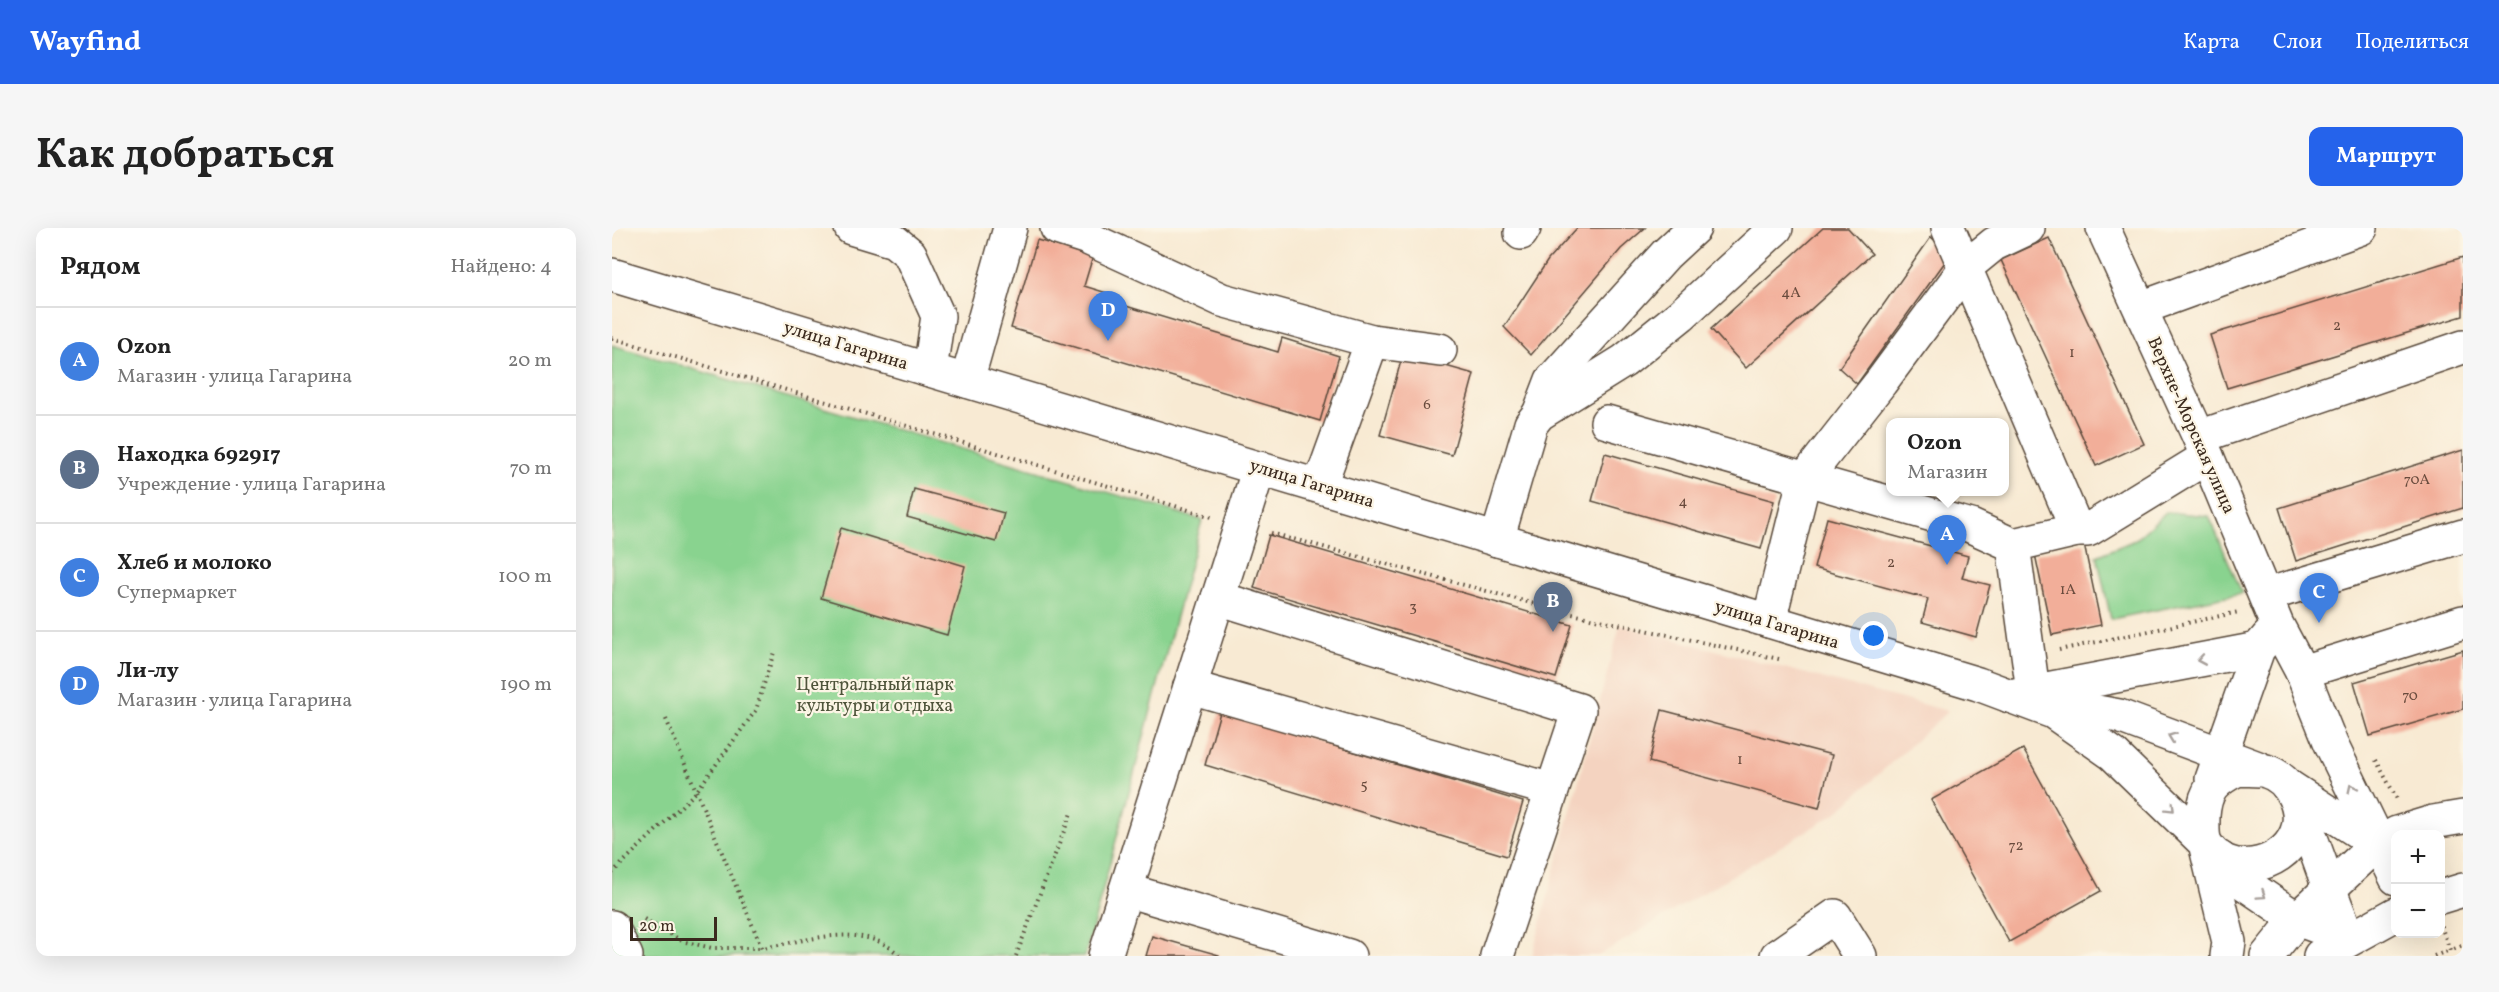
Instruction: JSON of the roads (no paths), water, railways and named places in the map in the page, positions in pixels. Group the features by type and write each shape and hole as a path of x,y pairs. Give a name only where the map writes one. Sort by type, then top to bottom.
{"main road":[{"path":"851,228 894,241 910,254 938,316 930,370"},
{"path":"967,381 1010,228"},
{"path":"1057,228 1084,237 1222,300 1372,340 1440,350"},
{"path":"1497,540 1531,424 1539,414 1552,380 1666,254 1694,228"},
{"path":"1539,414 1632,354 1681,315 1776,228"},
{"path":"1948,228 2077,530"},
{"path":"1768,621 1804,480 1881,382 1966,266 1994,244 2028,228"},
{"name":"Верхне-Морская улица","path":"2104,228 2203,447 2267,623 2302,672 2377,844 2391,869"},
{"path":"2141,308 2361,228"},
{"name":"улица Гагарина","path":"612,275 1320,485 1768,621 2022,694 2119,716 2222,755 2285,789 2377,844"},
{"path":"1320,485 1372,340"},
{"path":"1607,422 1971,526 2013,545 2077,530 2088,530 2203,447 2463,347"},
{"path":"1105,956 1259,468"},
{"path":"2013,545 2022,694 2267,623 2463,536"},
{"path":"1218,598 1579,710 1497,956"},
{"path":"2302,672 2463,622"},
{"path":"2227,956 2229,942 2212,850 2202,826 2204,799 2222,755 2267,623"},
{"path":"1190,687 1552,790"},
{"name":"улица Гагарина","path":"2022,694 2089,735 2171,808 2241,881 2297,920 2353,947"},
{"path":"2204,799 2218,779 2238,769 2285,789 2316,846 2329,892 2353,947"},
{"path":"2212,850 2232,863 2257,866 2281,855 2296,834 2285,789"},
{"path":"2267,956 2297,920 2377,844 2397,833 2433,822 2463,817"},
{"path":"1126,890 1349,956"},
{"path":"2445,895 2463,890"},
{"path":"1777,956 1834,916 1860,956"},
{"path":"2320,956 2353,947 2391,918"},
{"path":"626,956 627,922"}],"place":[{"name":"Ли-лу","path":"1108,341"},
{"name":"Ozon","path":"1947,565"},
{"name":"Хлеб и молоко","path":"2319,623"},
{"name":"Находка 692917","path":"1553,632"}],"park label":[{"name":"Центральный парк культуры и отдыха","path":"875,694"}]}
